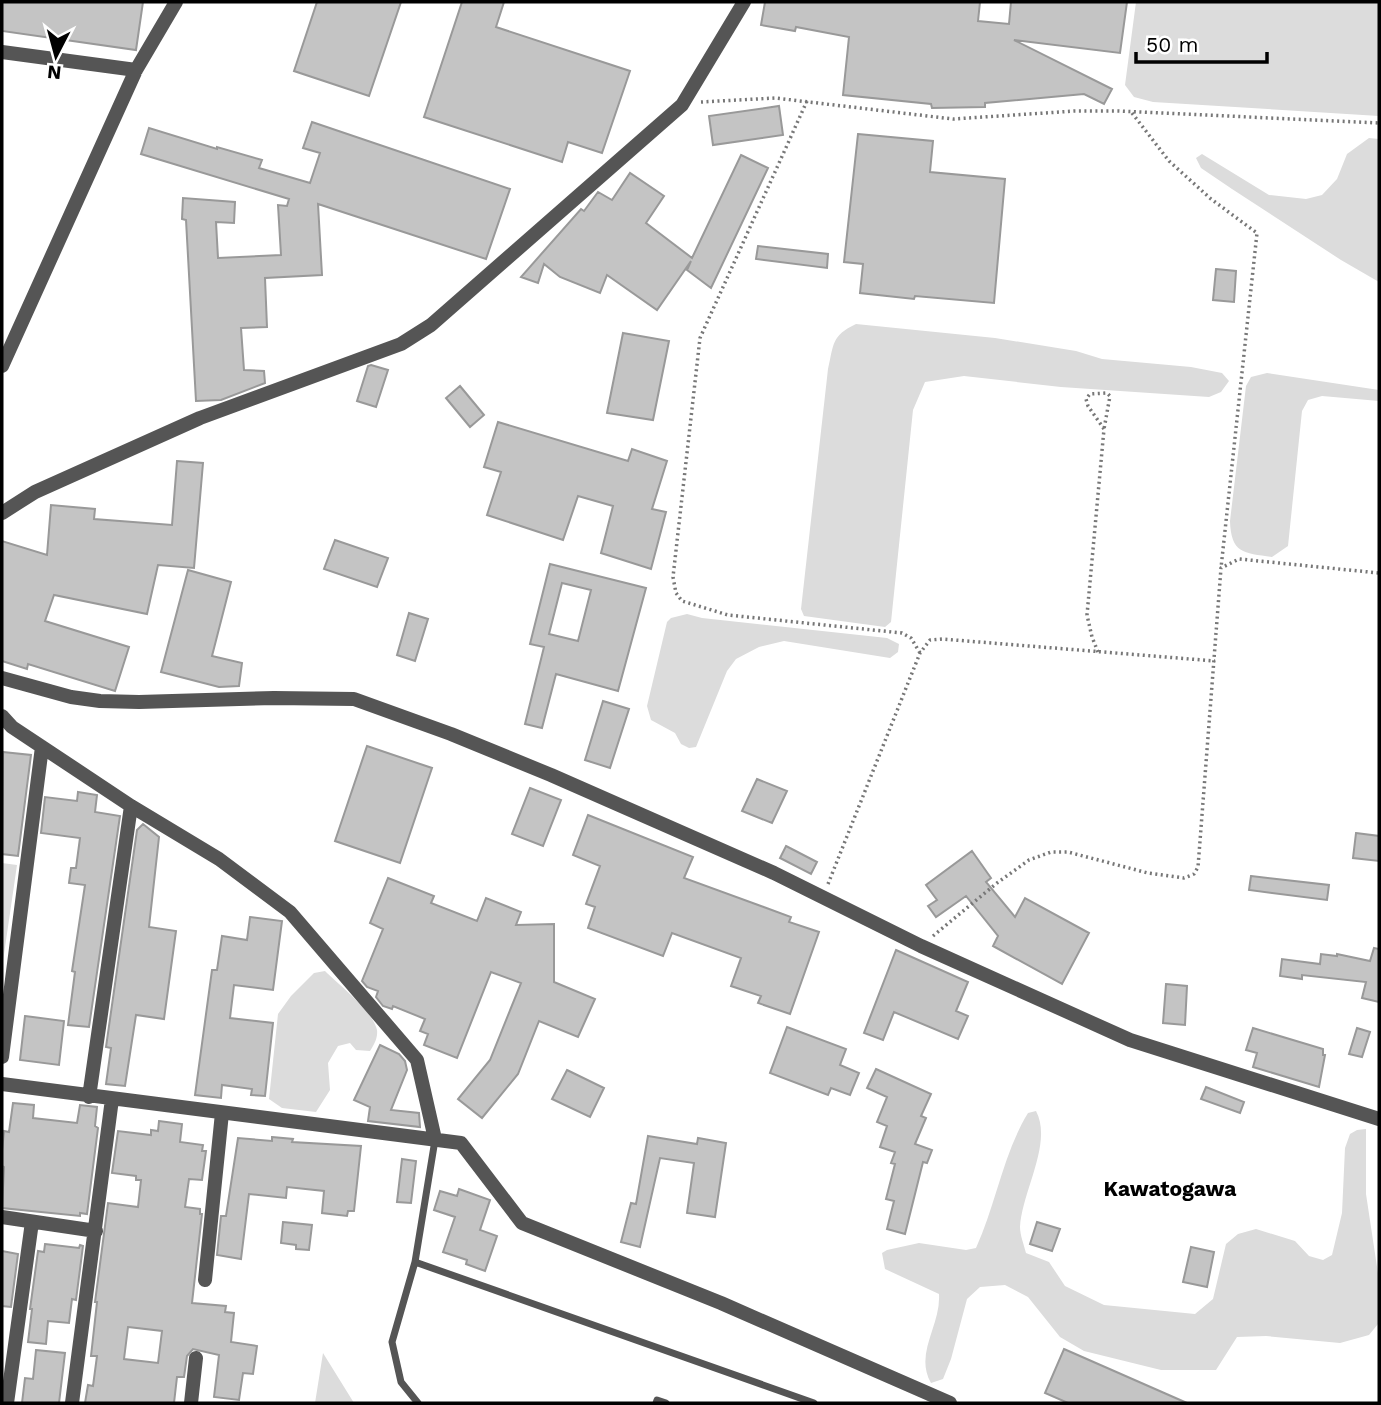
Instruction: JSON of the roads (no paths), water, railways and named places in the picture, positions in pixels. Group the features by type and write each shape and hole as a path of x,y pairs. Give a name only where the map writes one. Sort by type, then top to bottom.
{"street":[{"path":"2,366 136,70 176,2"},
{"path":"2,513 35,492 200,418 401,344 442,317 682,104 744,2"},
{"path":"2,52 136,70"},
{"path":"2,678 71,697 100,701 354,699 451,734 551,775 774,873 921,946 1130,1040 1379,1119"},
{"path":"2,716 12,727 131,806 219,859 290,912 417,1060 435,1139"},
{"path":"2,1057 42,747"},
{"path":"89,1097 131,806"},
{"path":"2,1084 461,1143 522,1223 721,1303 950,1403"},
{"path":"72,1403 112,1099"},
{"path":"205,1280 222,1113"},
{"path":"2,1217 96,1231"},
{"path":"7,1403 32,1222"},
{"path":"191,1403 197,1358"}],"lane":[{"path":"418,1403 401,1382 392,1342 415,1262 435,1139"},
{"path":"415,1262 814,1403"},
{"path":"656,1403 657,1400 666,1403"}],"district":[{"name":"Kawatogawa","path":"1170,1189"}]}
